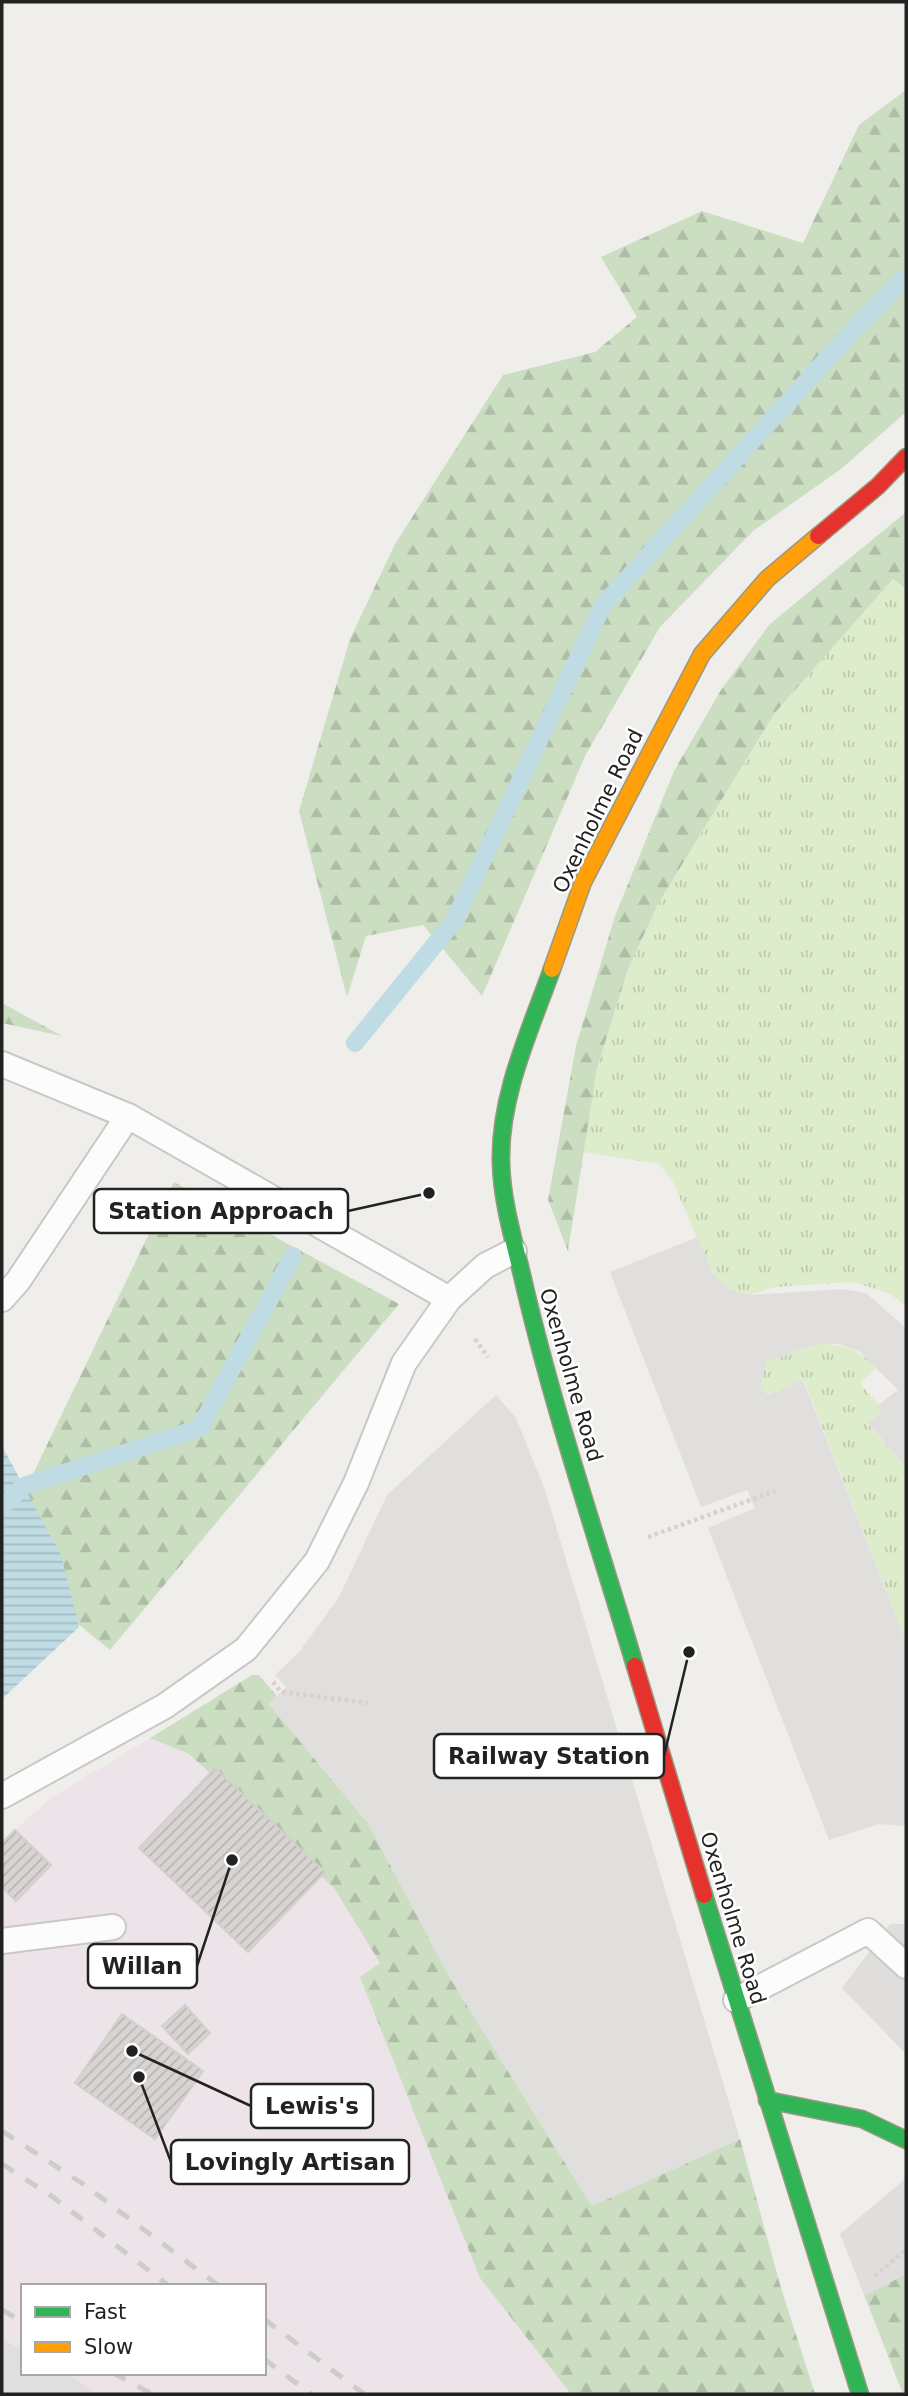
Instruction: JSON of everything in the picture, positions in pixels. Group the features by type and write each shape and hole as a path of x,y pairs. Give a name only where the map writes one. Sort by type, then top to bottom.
{"main road":[{"name":"Oxenholme Road","path":"860,2394 736,2000 536,1334 514,1251 501,1162 505,1117 515,1071 583,882 702,654 767,579 878,486 906,457"},
{"path":"767,2100 862,2119 906,2140"}],"lane":[{"path":"2,1064 128,1116 449,1299"},
{"path":"2,1299 18,1281 128,1116"},
{"path":"2,1796 165,1706 246,1649 317,1561 356,1483 404,1363 449,1299 485,1266 514,1251"},
{"path":"2,1941 113,1927"},
{"path":"736,2000 868,1931 906,1966"}],"path":[{"path":"449,1299 492,1363"},
{"path":"643,1539 775,1491"},
{"path":"281,1692 368,1703"},
{"path":"870,2280 906,2250"}],"shaded area":[{"path":"698,1237 712,1273 729,1289 750,1295 842,1289 866,1293 906,1328 906,1468 868,1423 882,1411 878,1405 898,1390 860,1352 839,1344 817,1344 766,1362 760,1389 768,1395 803,1380 906,1642 906,1826 879,1824 829,1840 708,1528 755,1508 747,1490 701,1507 610,1272"},
{"path":"496,1395 516,1418 545,1490 740,2139 592,2206 450,1978 368,1823 269,1704 286,1687 275,1675 300,1651 339,1597 387,1495"},
{"path":"150,1738 189,1754 334,1888 380,1963 592,2205 740,2139 781,2288 815,2394 97,2394 70,2375 266,2375 266,2284 21,2284 21,2349 2,2339 2,1843 49,1799"},
{"path":"890,1924 906,1924 906,2054 842,1988"},
{"path":"906,2178 906,2394 903,2394 840,2234"},
{"path":"2,2339 21,2349 21,2375 70,2375 97,2394 2,2394"}],"green space":[{"path":"906,90 906,412 841,469 753,531 660,627 586,754 482,996 423,925 366,936 347,997 299,811 350,639 395,544 503,375 595,352 637,317 601,257 702,211 803,243 859,125"},
{"path":"906,512 906,589 893,579 774,714 658,904 628,969 597,1068 568,1251 548,1200 576,1046 615,916 674,771 721,690 770,624"},
{"path":"893,579 906,589 906,1306 889,1293 852,1282 775,1287 749,1295 729,1289 712,1273 673,1182 659,1164 582,1152 597,1068 628,969 658,904 774,714"},
{"path":"2,1003 62,1036 2,1023"},
{"path":"174,1182 399,1304 110,1650 2,1562 2,1538"},
{"path":"817,1344 849,1349 877,1367 860,1383 883,1410 868,1424 906,1468 906,1642 804,1380 767,1395 760,1389 766,1362"},
{"path":"252,1675 259,1675 277,1696 269,1704 368,1823 450,1978 592,2206 740,2139 781,2288 815,2394 571,2394 480,2278 360,1977 380,1963 334,1888 189,1754 150,1738"},
{"path":"906,2274 906,2394 903,2394 865,2296"}],"water":[{"path":"2,1446 61,1555 79,1627 2,1699"}],"building":[{"path":"215,1768 325,1872 248,1952 139,1848"},
{"path":"15,1830 51,1865 16,1901 2,1887 2,1843"},
{"path":"185,2005 210,2033 188,2054 162,2026"},
{"path":"122,2014 203,2071 155,2139 75,2083"}],"waterway":[{"path":"355,1043 454,921 603,605 856,327 906,277"},
{"path":"2,1506 24,1486 200,1428 293,1256"}],"railway":[{"path":"2,2131 83,2184 216,2284"},
{"path":"2,2164 53,2197 166,2284"},
{"path":"2,2310 21,2321"},
{"path":"266,2320 364,2394"},
{"path":"266,2360 311,2394"},
{"path":"117,2375 152,2394"}],"traffic: fast":[{"path":"552,969 510,1089 502,1138 502,1179 510,1226 537,1336 635,1666"},
{"path":"704,1895 860,2394"},
{"path":"767,2100 862,2119 906,2140"}],"traffic: slow":[{"path":"552,969 583,882 702,654 767,579 818,536"}],"traffic: jam":[{"path":"818,536 878,486 906,457"},
{"path":"635,1666 704,1895"}],"place":[{"name":"Station Approach","path":"429,1193"},
{"name":"Railway Station","path":"689,1652"},
{"name":"Willan","path":"232,1860"},
{"name":"Lewis's","path":"132,2051"},
{"name":"Lovingly Artisan","path":"139,2077"}]}
